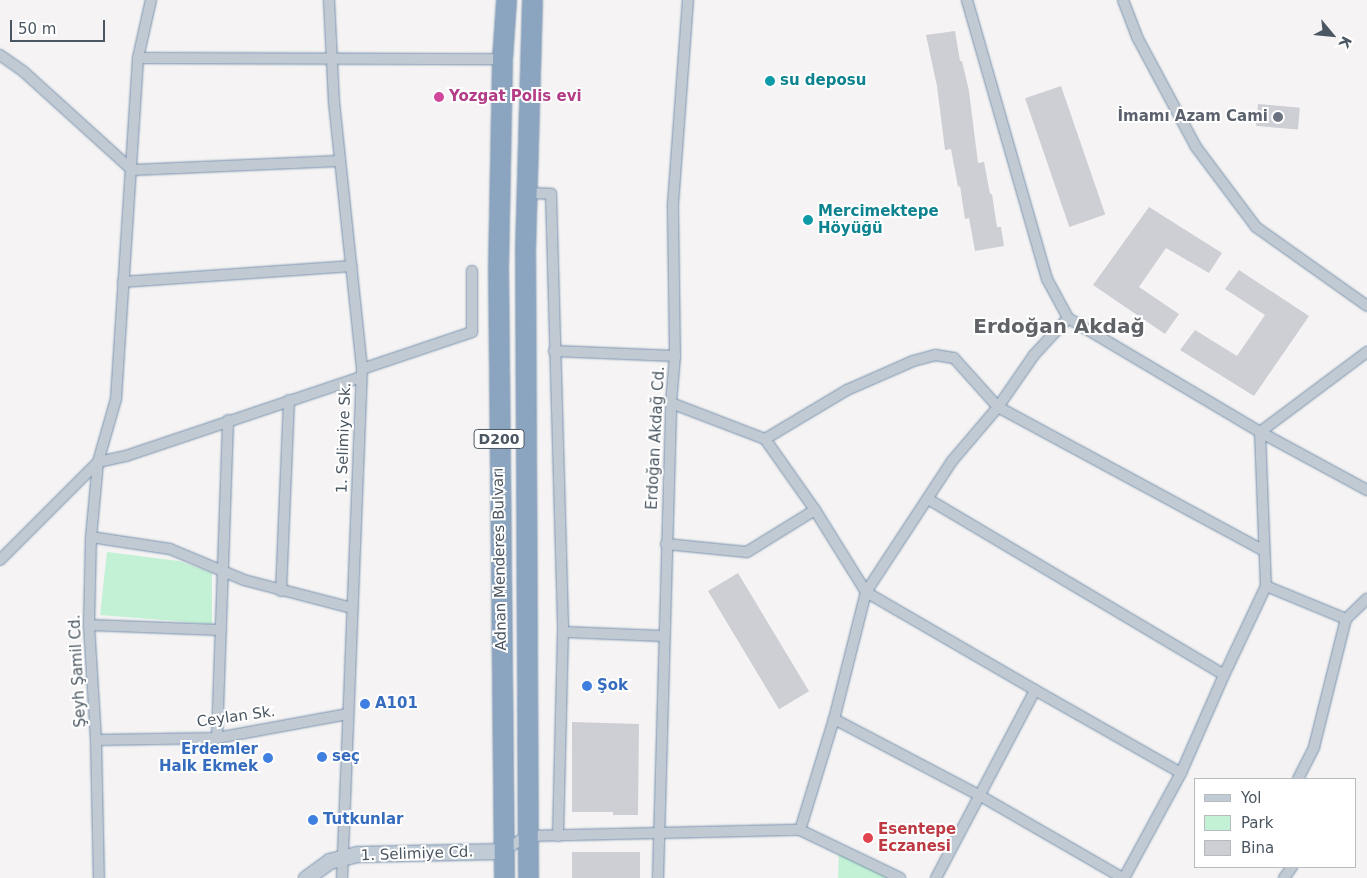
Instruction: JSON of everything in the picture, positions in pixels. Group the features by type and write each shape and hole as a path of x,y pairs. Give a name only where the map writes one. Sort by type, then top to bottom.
{"highway":[{"name":"Adnan Menderes Bulvarı","path":"504,878 498,269 502,59 506,0"},
{"name":"Adnan Menderes Bulvarı","path":"528,878 526,193 532,0"}],"street":[{"name":"Şeyh Şamil Cd.","path":"98,878 96,740 88,625 91,538 98,462 116,398 138,58 151,0"},
{"name":"1. Selimiye Sk.","path":"329,0 340,161 362,373 342,878"},
{"name":"Erdoğan Akdağ Cd.","path":"658,878 666,544 671,403 676,356 673,204 688,0"},
{"path":"967,0 1048,279 1068,318 1260,432 1367,490"},
{"path":"1123,0 1137,36 1196,147 1256,227 1367,306"},
{"path":"0,55 24,72 132,170 340,161"},
{"path":"138,58 332,57 502,59"},
{"path":"526,193 551,194 563,632 558,836"},
{"path":"123,282 351,266"},
{"path":"0,560 98,462 126,456 289,400 472,332 472,270"},
{"path":"800,830 834,719 866,592 952,461 998,406 1034,355 1068,318"},
{"path":"554,351 676,356"},
{"path":"1260,432 1367,352"},
{"path":"765,439 847,390 913,361 935,355 954,358 998,406 1264,551"},
{"path":"281,591 289,400"},
{"path":"671,403 765,439 815,510 866,592 1181,773"},
{"path":"218,738 228,420"},
{"path":"834,719 979,795 1123,878 1181,773 1266,586 1260,432"},
{"path":"928,499 1224,675"},
{"path":"666,544 746,552 815,510"},
{"path":"91,538 170,550 223,572 281,591 352,608"},
{"path":"1266,586 1346,619"},
{"path":"1298,778 1314,747 1346,619 1367,599"},
{"path":"88,625 221,630"},
{"path":"563,632 664,636"},
{"path":"936,878 1035,690"},
{"name":"Ceylan Sk.","path":"96,740 218,738 348,714"},
{"path":"503,851 527,836 800,830 900,878"},
{"name":"1. Selimiye Cd.","path":"306,878 329,861 358,854 503,851"}],"green space":[{"path":"107,552 179,561 212,573 212,624 100,615"},
{"path":"839,852 888,878 838,878"}],"building":[{"path":"955,31 960,61 962,61 969,91 978,163 984,162 990,194 992,194 997,227 1001,227 1004,246 975,251 969,218 965,219 960,186 958,187 951,149 945,150 937,86 926,35"},
{"path":"1061,86 1105,215 1069,227 1025,98"},
{"name":"İmamı Azam Cami","path":"1258,104 1300,108 1298,130 1256,126"},
{"path":"1149,207 1222,253 1209,273 1166,248 1139,287 1179,314 1165,334 1093,285"},
{"path":"1239,270 1309,316 1254,396 1180,350 1195,330 1237,356 1265,315 1225,289"},
{"path":"738,573 809,691 779,709 708,591"},
{"path":"572,722 639,724 638,815 613,815 613,812 572,812"},
{"path":"572,852 640,852 640,878 572,878"}],"place":[{"name":"su deposu","path":"770,81"},
{"name":"Yozgat Polis evi","path":"439,97"},
{"name":"İmamı Azam Cami","path":"1278,117"},
{"name":"Mercimektepe Höyüğü","path":"808,220"},
{"name":"Şok","path":"587,686"},
{"name":"A101","path":"365,704"},
{"name":"seç","path":"322,757"},
{"name":"Erdemler Halk Ekmek","path":"268,758"},
{"name":"Tutkunlar","path":"313,820"},
{"name":"Esentepe Eczanesi","path":"868,838"}],"district":[{"name":"Erdoğan Akdağ","path":"1059,326"}]}
